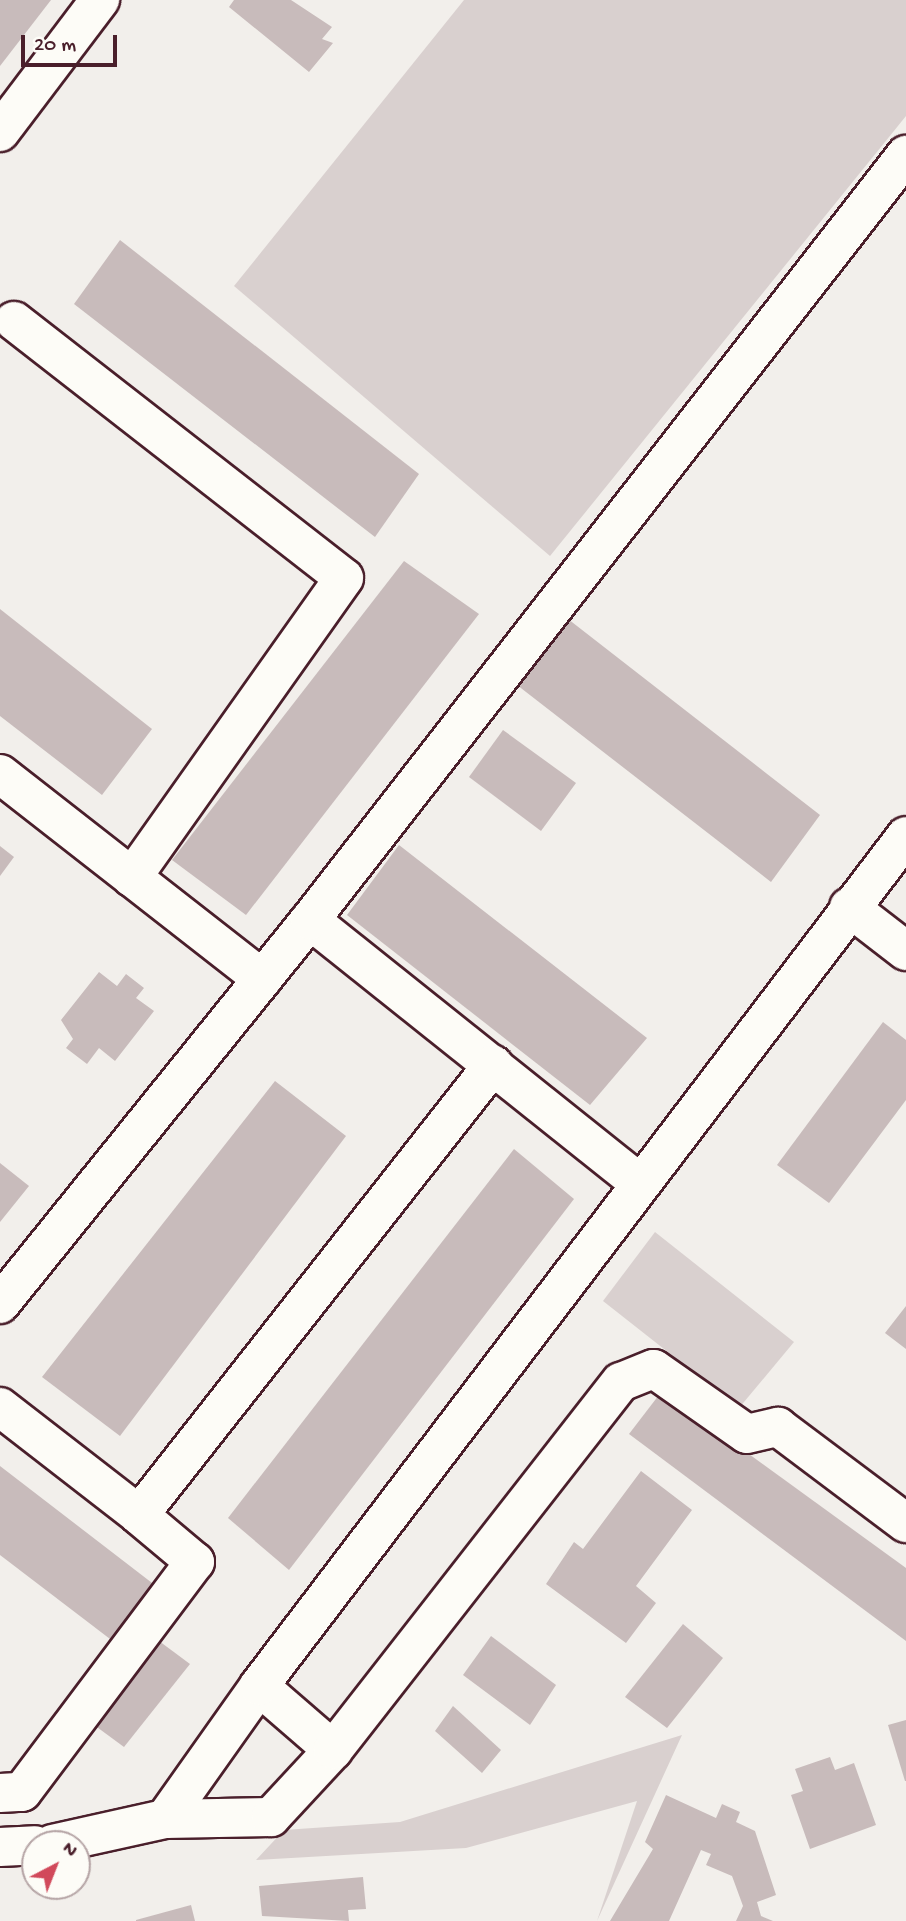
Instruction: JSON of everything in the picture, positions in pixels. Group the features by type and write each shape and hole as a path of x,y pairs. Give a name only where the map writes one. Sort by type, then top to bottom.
{"lane":[{"path":"0,132 100,0"},
{"path":"0,1304 310,920 906,155"},
{"path":"4,323 344,578 132,877"},
{"path":"0,774 262,979"},
{"path":"165,1819 259,1686 849,906 906,836"},
{"path":"849,906 906,951"},
{"path":"310,920 639,1183"},
{"path":"139,1514 493,1065"},
{"path":"91,1835 165,1819 271,1817 333,1750 621,1382 654,1369 747,1434 778,1427 906,1523"},
{"path":"0,1406 139,1514 195,1562 22,1792 0,1793"},
{"path":"259,1686 333,1750"},
{"path":"0,1847 21,1846"}],"shaded area":[{"path":"464,0 906,0 906,116 550,556 234,286"},
{"path":"655,1232 794,1342 739,1408 603,1301"},
{"path":"682,1735 597,1921 637,1801 466,1848 256,1860 284,1830 400,1822"}],"building":[{"path":"0,0 51,0 0,66"},
{"path":"234,0 291,0 332,27 322,39 333,43 309,72 229,7"},
{"path":"120,240 419,474 375,537 74,304"},
{"path":"404,561 479,614 246,915 172,860"},
{"path":"0,609 152,729 102,795 0,716"},
{"path":"568,619 820,815 771,882 517,685"},
{"path":"503,730 576,783 541,831 469,777"},
{"path":"399,845 647,1038 590,1105 347,915"},
{"path":"0,846 14,857 0,876"},
{"path":"99,972 117,986 126,974 144,988 136,998 154,1011 115,1061 99,1048 87,1064 66,1048 73,1039 61,1020"},
{"path":"883,1022 906,1040 906,1100 829,1203 777,1165"},
{"path":"275,1081 346,1136 120,1436 42,1377"},
{"path":"514,1149 574,1199 289,1570 228,1518"},
{"path":"0,1163 29,1186 0,1222"},
{"path":"906,1306 906,1349 885,1333"},
{"path":"662,1391 906,1568 906,1641 629,1434"},
{"path":"0,1466 156,1586 114,1642 0,1555"},
{"path":"641,1471 692,1510 636,1586 656,1603 626,1643 546,1584 574,1542 583,1549"},
{"path":"683,1624 723,1658 667,1728 625,1697"},
{"path":"491,1636 556,1685 530,1725 463,1675"},
{"path":"155,1638 190,1664 124,1747 90,1722"},
{"path":"453,1706 501,1750 482,1773 435,1731"},
{"path":"906,1720 906,1781 905,1781 888,1725"},
{"path":"830,1757 835,1770 854,1763 876,1825 810,1849 791,1795 803,1791 795,1769"},
{"path":"666,1795 716,1818 722,1804 740,1812 736,1822 755,1831 776,1895 757,1902 761,1916 773,1921 736,1921 743,1906 732,1876 706,1865 711,1854 701,1850 669,1921 610,1921 653,1849 645,1842"},
{"path":"363,1877 366,1909 348,1910 349,1921 262,1916 259,1886"},
{"path":"191,1905 195,1921 136,1921 136,1920"}]}
